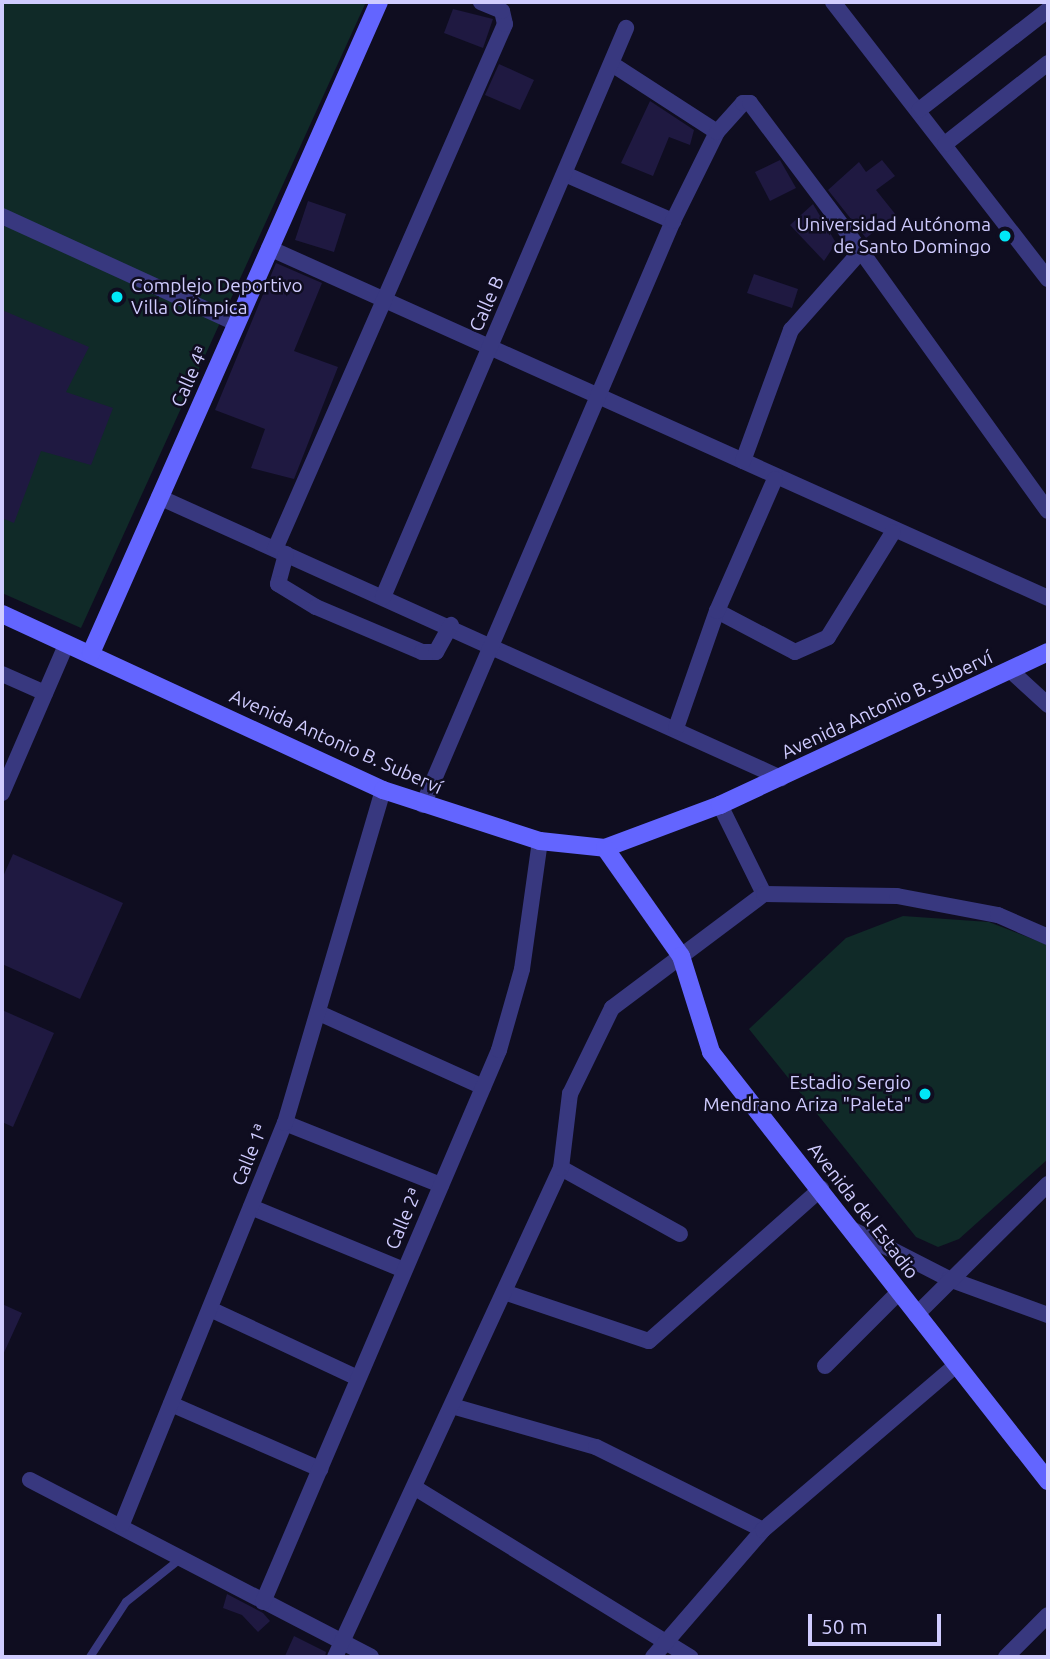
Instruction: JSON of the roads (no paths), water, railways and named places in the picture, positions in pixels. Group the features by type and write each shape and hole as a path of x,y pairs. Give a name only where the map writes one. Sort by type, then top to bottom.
{"street":[{"name":"Calle 4ª","path":"90,653 379,2"},
{"path":"451,625 436,652 422,652 316,607 278,584 281,552 381,295 505,24 502,11 481,2"},
{"path":"833,2 1048,279"},
{"path":"919,110 1048,10"},
{"name":"Calle B","path":"383,597 615,66 626,28"},
{"path":"945,144 1048,63"},
{"path":"615,66 716,132"},
{"path":"423,805 673,221 716,132 736,106 750,103 861,251 1048,511"},
{"path":"567,175 673,221"},
{"path":"2,216 236,323"},
{"path":"269,248 599,392 775,479 893,533 1048,598"},
{"path":"743,461 791,330 861,251"},
{"path":"676,728 717,611 775,479"},
{"path":"159,497 383,597 493,642 781,778"},
{"path":"717,611 795,652 828,637 893,533"},
{"name":"Avenida Antonio B. Suberví","path":"2,614 383,790 540,841 605,848 720,805 1048,652"},
{"path":"2,793 66,643"},
{"path":"1010,670 1048,705"},
{"path":"2,674 45,693"},
{"name":"Calle 1ª","path":"122,1524 285,1123 320,1013 383,790"},
{"path":"720,805 764,894"},
{"name":"Calle 2ª","path":"263,1602 483,1087 522,968 540,841"},
{"name":"Avenida del Estadio","path":"605,848 681,956 711,1052 1048,1481"},
{"path":"335,1657 417,1489 561,1168 570,1094 611,1008 764,894 897,896 998,915 1048,937"},
{"path":"320,1013 483,1087"},
{"path":"285,1123 441,1185"},
{"path":"561,1168 680,1234"},
{"path":"916,1315 949,1279 1048,1184"},
{"path":"504,1292 649,1341 821,1189"},
{"path":"251,1207 404,1270"},
{"path":"853,1230 949,1279 1048,1315"},
{"path":"825,1366 899,1292"},
{"path":"210,1309 358,1378"},
{"path":"653,1657 763,1530 956,1365"},
{"path":"171,1404 320,1469"},
{"path":"453,1406 596,1447 763,1530"},
{"path":"30,1480 122,1524 263,1602 371,1657"},
{"path":"417,1489 690,1657"},
{"path":"1007,1657 1048,1615"}],"lane":[{"path":"90,1657 126,1602 182,1557"}],"place":[{"name":"Universidad Autónoma de Santo Domingo","path":"1005,236"},
{"name":"Complejo Deportivo Villa Olímpica","path":"117,297"},
{"name":"Estadio Sergio Mendrano Ariza \"Paleta\"","path":"925,1094"}]}
